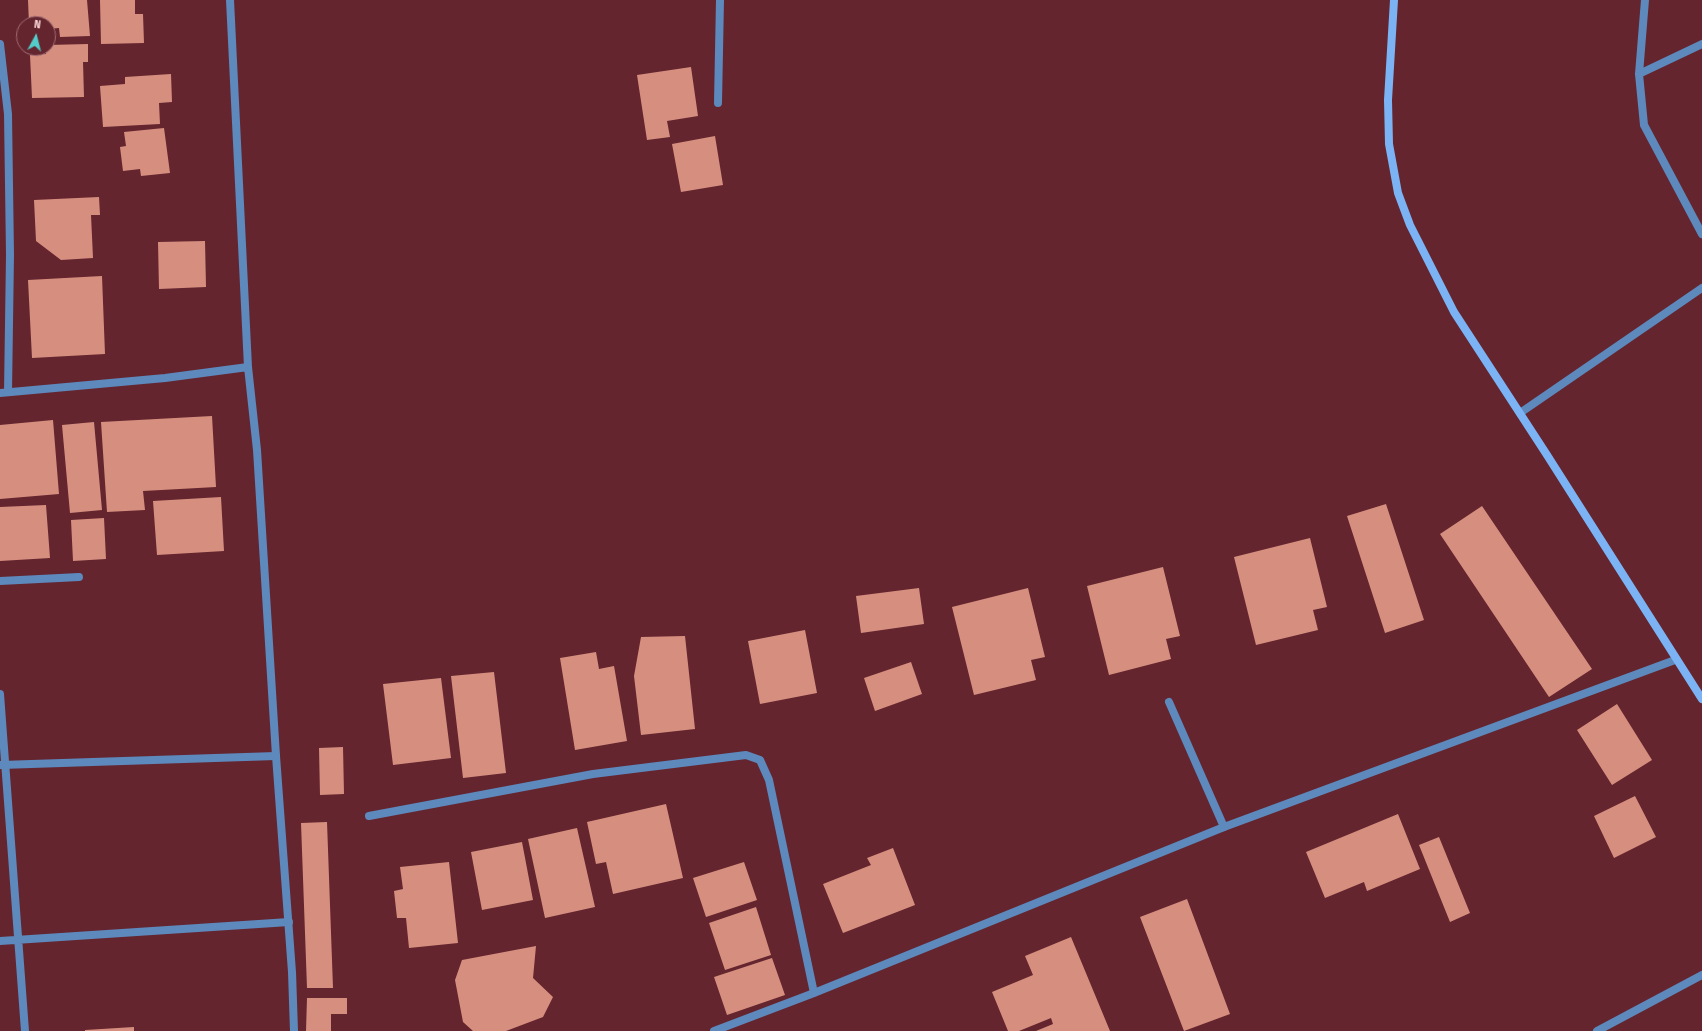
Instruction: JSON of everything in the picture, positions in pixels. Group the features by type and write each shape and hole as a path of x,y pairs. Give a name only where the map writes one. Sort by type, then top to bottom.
{"street":[{"path":"230,0 248,367 256,450 276,756 289,922 294,1031"},
{"path":"718,103 720,0"},
{"path":"1394,0 1388,100 1389,144 1398,193 1410,226 1454,312 1520,413 1675,660 1702,699"},
{"path":"1645,0 1640,74 1644,125 1702,234"},
{"path":"0,44 8,114 10,255 4,393 165,378 248,367"},
{"path":"1640,74 1702,44"},
{"path":"1520,413 1702,288"},
{"path":"0,581 79,577"},
{"path":"714,1031 814,993 1224,827 1675,660"},
{"path":"0,694 3,765 26,1031"},
{"path":"1168,702 1224,827"},
{"path":"369,816 593,774 746,755 760,760 769,780 814,993"},
{"path":"3,765 276,756"},
{"path":"0,941 289,922"},
{"path":"1597,1031 1702,975"}],"building":[{"path":"28,0 87,0 90,36 60,37 59,28 56,28 56,16 29,16"},
{"path":"100,0 135,0 135,14 143,14 144,43 101,44"},
{"path":"88,44 88,62 83,62 84,97 32,98 30,56 56,56 56,45"},
{"path":"691,67 698,116 667,121 670,137 647,140 637,75"},
{"path":"171,74 172,102 159,103 160,124 103,127 100,86 125,84 125,77"},
{"path":"164,128 170,173 141,176 140,169 123,171 120,147 126,146 124,132"},
{"path":"715,136 723,185 681,192 672,144"},
{"path":"99,197 100,215 91,215 93,258 61,260 36,241 34,200"},
{"path":"205,241 206,287 159,289 158,242"},
{"path":"102,276 105,354 32,358 28,280"},
{"path":"212,416 216,487 143,491 145,510 107,512 101,422"},
{"path":"53,420 59,494 0,499 0,425"},
{"path":"94,422 102,510 70,513 62,425"},
{"path":"221,497 224,551 157,555 153,501"},
{"path":"1386,504 1424,620 1385,633 1347,516"},
{"path":"46,505 50,558 0,561 0,507"},
{"path":"1482,506 1592,669 1549,697 1440,534"},
{"path":"104,518 106,559 73,561 71,520"},
{"path":"1310,538 1327,607 1313,610 1318,630 1256,645 1234,557"},
{"path":"1163,567 1180,636 1166,639 1171,659 1109,675 1087,586"},
{"path":"919,588 924,624 861,633 856,596"},
{"path":"1028,588 1045,657 1031,660 1036,680 974,695 952,607"},
{"path":"805,630 817,693 760,704 748,641"},
{"path":"685,636 695,729 641,735 634,676 641,637"},
{"path":"596,652 599,669 614,666 627,741 575,750 560,658"},
{"path":"911,662 922,694 875,711 864,678"},
{"path":"494,672 506,773 463,778 451,676"},
{"path":"441,678 451,758 393,765 383,684"},
{"path":"1617,704 1652,760 1612,785 1577,730"},
{"path":"343,747 344,794 320,795 319,748"},
{"path":"1635,796 1656,837 1614,858 1594,816"},
{"path":"666,804 683,878 613,894 606,862 596,864 587,822"},
{"path":"1398,814 1420,869 1367,891 1364,882 1325,898 1306,852"},
{"path":"327,822 333,988 307,988 301,823"},
{"path":"577,828 595,907 545,918 528,839"},
{"path":"1439,837 1470,913 1450,922 1419,845"},
{"path":"522,842 533,900 482,910 471,852"},
{"path":"893,848 915,905 843,933 823,884 871,865 867,858"},
{"path":"449,862 458,943 409,948 406,918 397,918 394,891 403,889 400,867"},
{"path":"744,862 757,900 706,917 693,878"},
{"path":"1187,899 1230,1014 1184,1031 1140,917"},
{"path":"756,907 771,955 725,970 709,923"},
{"path":"1071,937 1110,1031 1036,1031 1053,1024 1051,1018 1019,1031 1008,1031 992,992 1033,975 1025,956"},
{"path":"536,946 533,978 553,997 543,1017 506,1031 473,1031 463,1022 455,980 462,960"},
{"path":"772,958 785,995 727,1015 714,977"},
{"path":"307,998 347,998 347,1014 331,1014 331,1031 306,1031"},
{"path":"134,1027 134,1031 85,1031 85,1030"}]}
